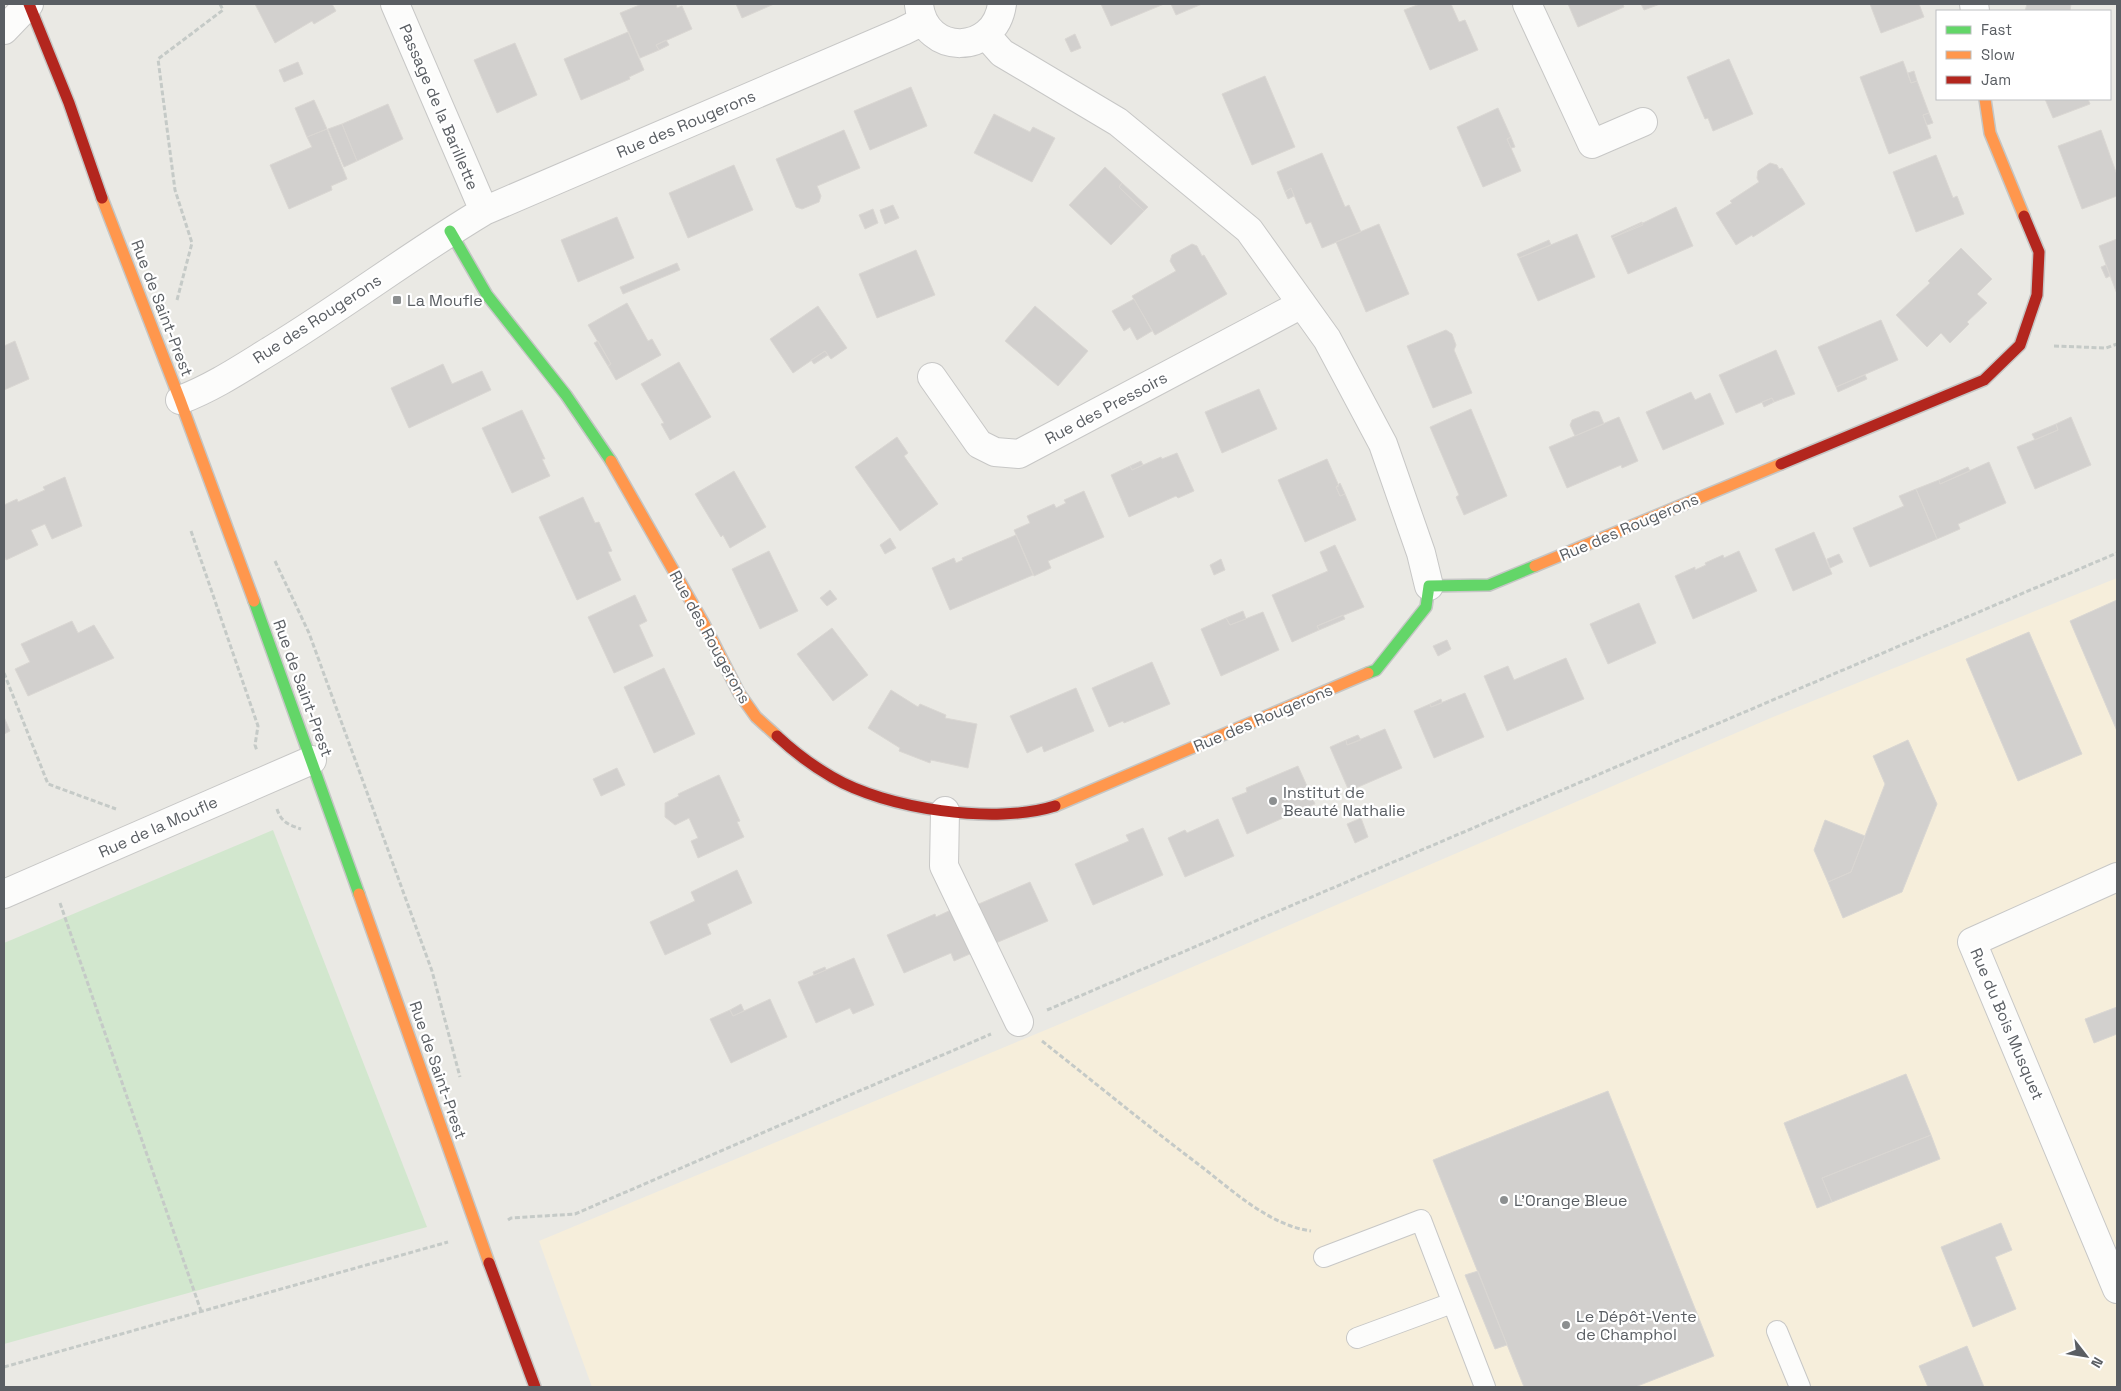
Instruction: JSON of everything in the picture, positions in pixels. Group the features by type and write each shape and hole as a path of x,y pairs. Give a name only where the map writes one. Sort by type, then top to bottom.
{"street":[{"path":"4,13 29,4"},
{"path":"4,30 29,4"},
{"name":"Rue de Saint-Prest","path":"29,4 69,103 108,214 180,400 312,760 479,1235 535,1387"},
{"name":"Passage de la Barillette","path":"395,4 484,211"},
{"path":"921,12 931,32 943,40 957,44 971,42 986,35 994,26 1000,14 1002,4"},
{"path":"1527,4 1592,144 1643,122"},
{"name":"Rue des Rougerons","path":"180,400 206,390 306,329 450,231 484,211 903,31 921,12"},
{"path":"986,35 1002,53 1118,122 1249,230 1327,339 1382,444 1421,553 1430,586"},
{"name":"Rue des Rougerons","path":"450,231 487,295 566,395 610,459 704,624 739,693 756,717 782,741 832,777 888,799 945,811 980,814 1017,814 1043,810 1068,802 1376,670 1426,607 1430,586 1489,585 1984,380 2020,344 2037,295 2040,252 1990,134 1985,100"},
{"name":"Rue des Pressoirs","path":"932,377 979,444 995,452 1019,454 1302,304"},
{"name":"Rue de la Moufle","path":"4,894 312,760"},
{"path":"945,811 944,866 1019,1022"},
{"name":"Rue du Bois Musquet","path":"2117,877 1972,942 2110,1248 2117,1289"}],"lane":[{"path":"1324,1257 1421,1220 1484,1387"},
{"path":"1357,1338 1452,1303"},
{"path":"1777,1331 1800,1387"}],"path":[{"path":"175,308 192,243 174,190 158,59 223,10 220,4"},
{"path":"2020,344 2106,348 2117,344"},
{"path":"189,523 258,726 255,745 280,817 288,825 341,843"},
{"path":"4,1367 479,1235 511,1218 575,1214 2117,552"},
{"path":"4,674 48,784 161,826"},
{"path":"50,874 202,1311"},
{"path":"1019,1022 1252,1205 1294,1228 1314,1231 1324,1257"}],"shaded area":[{"path":"2117,578 2117,1387 592,1387 539,1241 1060,1024 1773,717"}],"green space":[{"path":"273,830 427,1227 4,1344 4,943"}],"building":[{"path":"255,4 332,4 336,11 314,24 312,21 275,43"},
{"path":"642,4 676,4 677,8 682,6 692,29 656,45 659,50 640,58 620,13"},
{"path":"736,4 774,4 742,18"},
{"path":"1101,4 1164,4 1111,26"},
{"path":"1171,4 1202,4 1176,15"},
{"path":"1420,4 1451,4 1459,22 1465,20 1478,50 1430,70 1404,10"},
{"path":"1568,4 1623,4 1624,7 1578,27"},
{"path":"1641,4 1660,4 1644,10"},
{"path":"1870,4 1919,4 1924,17 1881,33"},
{"path":"2027,4 2071,4 2070,10 2025,10"},
{"path":"628,32 644,70 629,77 630,79 581,100 564,59"},
{"path":"1075,34 1081,48 1071,52 1065,39"},
{"path":"666,40 669,45 659,50 656,45"},
{"path":"515,43 537,95 497,113 474,60"},
{"path":"1729,59 1753,114 1713,131 1708,118 1705,119 1687,77"},
{"path":"1903,61 1911,83 1917,81 1929,113 1923,115 1931,138 1889,154 1860,77"},
{"path":"298,62 303,74 284,82 279,70"},
{"path":"1914,71 1917,81 1911,83 1908,73"},
{"path":"1265,76 1295,147 1252,165 1222,94"},
{"path":"911,87 927,126 870,150 854,111"},
{"path":"314,100 327,129 307,137 295,108"},
{"path":"2045,100 2088,100 2090,104 2053,118"},
{"path":"388,104 403,139 357,161 342,124"},
{"path":"1498,108 1511,137 1507,139 1521,171 1483,187 1457,127"},
{"path":"1929,113 1933,123 1927,125 1923,115"},
{"path":"994,114 1030,132 1033,127 1055,138 1032,182 974,153"},
{"path":"342,124 357,161 344,167 328,129"},
{"path":"327,129 347,179 331,186 332,190 289,209 270,165 312,147 307,137"},
{"path":"844,130 860,168 817,186 821,196 819,202 802,209 796,207 776,159"},
{"path":"2101,130 2117,175 2117,196 2082,209 2058,146"},
{"path":"1511,137 1515,147 1511,148 1507,139"},
{"path":"1322,153 1345,207 1349,205 1361,232 1322,248 1311,222 1306,224 1291,188 1285,192 1277,172"},
{"path":"1936,155 1953,198 1957,196 1964,214 1916,232 1893,172"},
{"path":"1770,163 1777,165 1779,169 1782,168 1805,204 1753,237 1752,235 1736,245 1716,213 1732,203 1730,201 1759,182 1757,178 1758,171"},
{"path":"734,165 753,210 688,238 669,193"},
{"path":"1105,167 1122,183 1119,187 1144,211 1111,245 1069,205"},
{"path":"1122,183 1148,207 1144,211 1119,187"},
{"path":"1291,188 1294,196 1288,199 1285,192"},
{"path":"893,205 899,218 885,224 880,210"},
{"path":"1676,207 1693,246 1628,274 1612,238"},
{"path":"873,209 878,223 865,229 859,215"},
{"path":"617,217 634,258 578,282 561,240"},
{"path":"1642,222 1643,225 1612,238 1611,236"},
{"path":"1379,224 1409,294 1366,312 1336,242"},
{"path":"1577,234 1595,277 1538,301 1519,258"},
{"path":"2117,239 2117,294 2099,246"},
{"path":"1549,240 1551,245 1519,258 1517,254"},
{"path":"1192,244 1197,246 1202,256 1204,255 1227,294 1155,335 1132,296 1176,271 1170,261 1172,255"},
{"path":"1961,248 1992,279 1977,294 1987,303 1967,322 1969,324 1950,343 1941,333 1927,347 1896,315 1930,283 1928,281"},
{"path":"916,250 935,295 877,318 859,274"},
{"path":"677,263 680,270 623,294 620,287"},
{"path":"2106,265 2110,276 2106,278 2101,267"},
{"path":"1134,299 1152,331 1137,340 1130,327 1124,331 1112,311"},
{"path":"627,303 648,341 652,339 661,355 616,380 608,366 611,364 588,325"},
{"path":"818,306 847,348 831,359 825,351 793,373 770,339"},
{"path":"1035,306 1088,351 1058,386 1005,341"},
{"path":"1881,320 1898,360 1836,387 1818,347"},
{"path":"1446,330 1452,334 1456,345 1454,350 1472,393 1433,408 1407,346"},
{"path":"15,341 29,379 4,390 4,346"},
{"path":"598,341 611,364 608,366 594,343"},
{"path":"1776,350 1795,394 1774,402 1772,398 1736,413 1719,375"},
{"path":"825,351 828,355 814,364 811,360"},
{"path":"679,362 711,417 670,440 661,424 664,423 641,384"},
{"path":"443,364 452,384 482,371 491,390 409,428 391,388"},
{"path":"1865,375 1867,379 1838,392 1836,387"},
{"path":"1259,389 1277,429 1222,453 1205,412"},
{"path":"1691,392 1695,400 1710,393 1724,424 1663,450 1646,412"},
{"path":"1772,398 1774,402 1764,407 1762,402"},
{"path":"1471,409 1507,496 1464,515 1456,497 1459,495 1430,427"},
{"path":"522,410 545,459 542,459 550,476 512,493 482,428"},
{"path":"1594,411 1599,412 1604,424 1575,436 1570,425 1572,420"},
{"path":"1619,417 1638,461 1622,468 1621,465 1567,488 1549,447"},
{"path":"2071,417 2091,465 2035,489 2017,447 2058,430 2056,424"},
{"path":"2056,424 2058,430 2035,440 2032,434"},
{"path":"897,437 908,453 904,456 938,504 900,531 855,467"},
{"path":"1177,453 1194,491 1178,498 1176,496 1129,517 1111,475 1130,466 1132,470 1161,457 1162,459"},
{"path":"1327,459 1339,486 1336,487 1340,496 1345,494 1356,520 1305,542 1278,480"},
{"path":"1141,461 1143,465 1132,470 1130,466"},
{"path":"1989,462 2006,503 1958,524 1960,529 1937,539 1916,489 1939,480 1940,484"},
{"path":"1968,467 1970,471 1940,484 1939,480"},
{"path":"734,471 766,527 730,548 723,535 721,537 695,494"},
{"path":"65,477 82,526 52,539 45,524 31,530 38,545 6,560 4,556 4,505 17,499 18,502 45,490 43,487"},
{"path":"1340,483 1345,494 1340,496 1336,487"},
{"path":"1916,489 1937,539 1870,567 1853,528 1904,506 1899,496"},
{"path":"1084,491 1104,537 1048,561 1051,568 1034,576 1014,530 1030,523 1027,516 1054,504 1056,508 1066,503 1064,500"},
{"path":"583,497 595,523 599,522 612,551 608,552 621,580 577,600 539,517"},
{"path":"1814,532 1832,574 1793,591 1775,549"},
{"path":"1016,535 1033,575 950,610 932,568 954,558 956,563 963,560 962,558"},
{"path":"890,538 896,548 885,554 880,545"},
{"path":"1335,545 1364,607 1317,626 1319,630 1292,642 1272,595 1328,571 1320,552"},
{"path":"769,551 798,611 760,629 732,569"},
{"path":"1739,551 1757,591 1693,619 1675,576 1695,567 1695,570 1723,555 1724,558"},
{"path":"1839,554 1843,562 1830,568 1827,559"},
{"path":"1221,559 1225,570 1214,575 1210,565"},
{"path":"830,590 837,599 827,606 820,598"},
{"path":"635,595 647,621 639,625 653,656 614,673 588,617"},
{"path":"2117,600 2117,731 2070,621"},
{"path":"1639,603 1656,643 1608,664 1590,624"},
{"path":"1243,611 1246,619 1230,625 1226,618"},
{"path":"1263,612 1279,650 1221,676 1201,629 1226,618 1230,625"},
{"path":"1343,615 1345,619 1319,630 1317,626"},
{"path":"72,621 78,633 94,625 114,658 28,696 15,669 30,662 21,644"},
{"path":"832,628 868,675 833,701 797,654"},
{"path":"2029,632 2082,754 2018,781 1966,659"},
{"path":"1447,640 1451,649 1438,656 1433,646"},
{"path":"1566,658 1584,699 1507,731 1484,676 1508,666 1514,680"},
{"path":"1152,662 1170,704 1124,723 1123,721 1109,727 1092,688"},
{"path":"664,668 695,734 654,753 624,687"},
{"path":"1076,688 1094,731 1044,752 1042,746 1027,753 1010,716"},
{"path":"891,690 918,707 920,704 946,715 945,718 977,724 968,768 931,760 930,763 899,751 900,748 868,728"},
{"path":"1465,693 1484,737 1434,758 1414,711 1430,704 1431,707"},
{"path":"1441,699 1442,703 1431,707 1430,704"},
{"path":"4,717 10,731 4,734"},
{"path":"1385,729 1402,768 1349,791 1330,747 1346,740 1347,745"},
{"path":"1358,735 1361,740 1347,745 1346,740"},
{"path":"1908,740 1937,804 1902,892 1843,918 1828,882 1851,872 1885,784 1873,756"},
{"name":"Institut de Beauté Nathalie","path":"1298,766 1315,804 1247,834 1232,798 1247,792 1246,788"},
{"path":"617,768 625,785 601,796 593,779"},
{"path":"719,775 740,821 737,822 744,837 698,858 691,841 698,838 689,818 675,825 665,817 665,803 679,796 678,794"},
{"path":"1361,818 1368,837 1355,843 1347,824"},
{"path":"1218,819 1234,856 1185,877 1168,838 1185,830 1187,833"},
{"path":"1825,820 1865,836 1851,872 1828,882 1814,850"},
{"path":"1143,828 1163,875 1093,905 1075,864 1129,841 1126,835"},
{"path":"737,870 752,903 707,924 711,934 665,955 650,922 695,901 691,892"},
{"path":"1030,882 1048,921 991,945 974,906"},
{"path":"953,909 972,953 954,961 951,953 904,973 887,935 935,914 936,917"},
{"path":"854,958 874,1005 853,1014 850,1008 816,1023 798,982"},
{"path":"825,967 826,970 814,975 813,972"},
{"path":"770,999 787,1037 731,1063 710,1019 730,1010 733,1016"},
{"path":"741,1004 744,1011 733,1016 730,1010"},
{"path":"2117,1007 2117,1034 2094,1043 2085,1019"},
{"path":"1906,1074 1931,1135 1822,1178 1832,1202 1817,1208 1784,1123"},
{"path":"1608,1091 1714,1356 1635,1387 1524,1387 1433,1160"},
{"path":"1931,1135 1940,1159 1832,1202 1822,1178"},
{"path":"2001,1223 2012,1250 1995,1257 2016,1309 1973,1327 1941,1247"},
{"path":"1478,1271 1507,1345 1495,1349 1465,1275"},
{"path":"1967,1346 1984,1387 1928,1387 1919,1366"}],"traffic: fast":[{"path":"450,231 487,295 566,395 611,461"},
{"path":"1368,673 1376,670 1426,607 1429,586 1489,585 1535,566"},
{"path":"254,601 359,894"}],"traffic: slow":[{"path":"1985,100 1990,133 2024,216"},
{"path":"102,198 180,400 254,601"},
{"path":"611,461 704,624 739,693 756,717 777,736"},
{"path":"1535,566 1781,464"},
{"path":"1055,806 1368,673"},
{"path":"359,894 489,1263"}],"traffic: jam":[{"path":"29,4 69,103 102,198"},
{"path":"1781,464 1984,380 2020,345 2037,295 2039,252 2024,216"},
{"path":"777,736 803,758 832,777 881,798 941,811 972,814 1030,812 1055,806"},
{"path":"489,1263 535,1387"}],"place":[{"name":"La Moufle","path":"397,300"},
{"name":"Institut de Beauté Nathalie","path":"1273,801"},
{"name":"L'Orange Bleue","path":"1504,1200"},
{"name":"Le Dépôt-Vente de Champhol","path":"1566,1325"}]}
